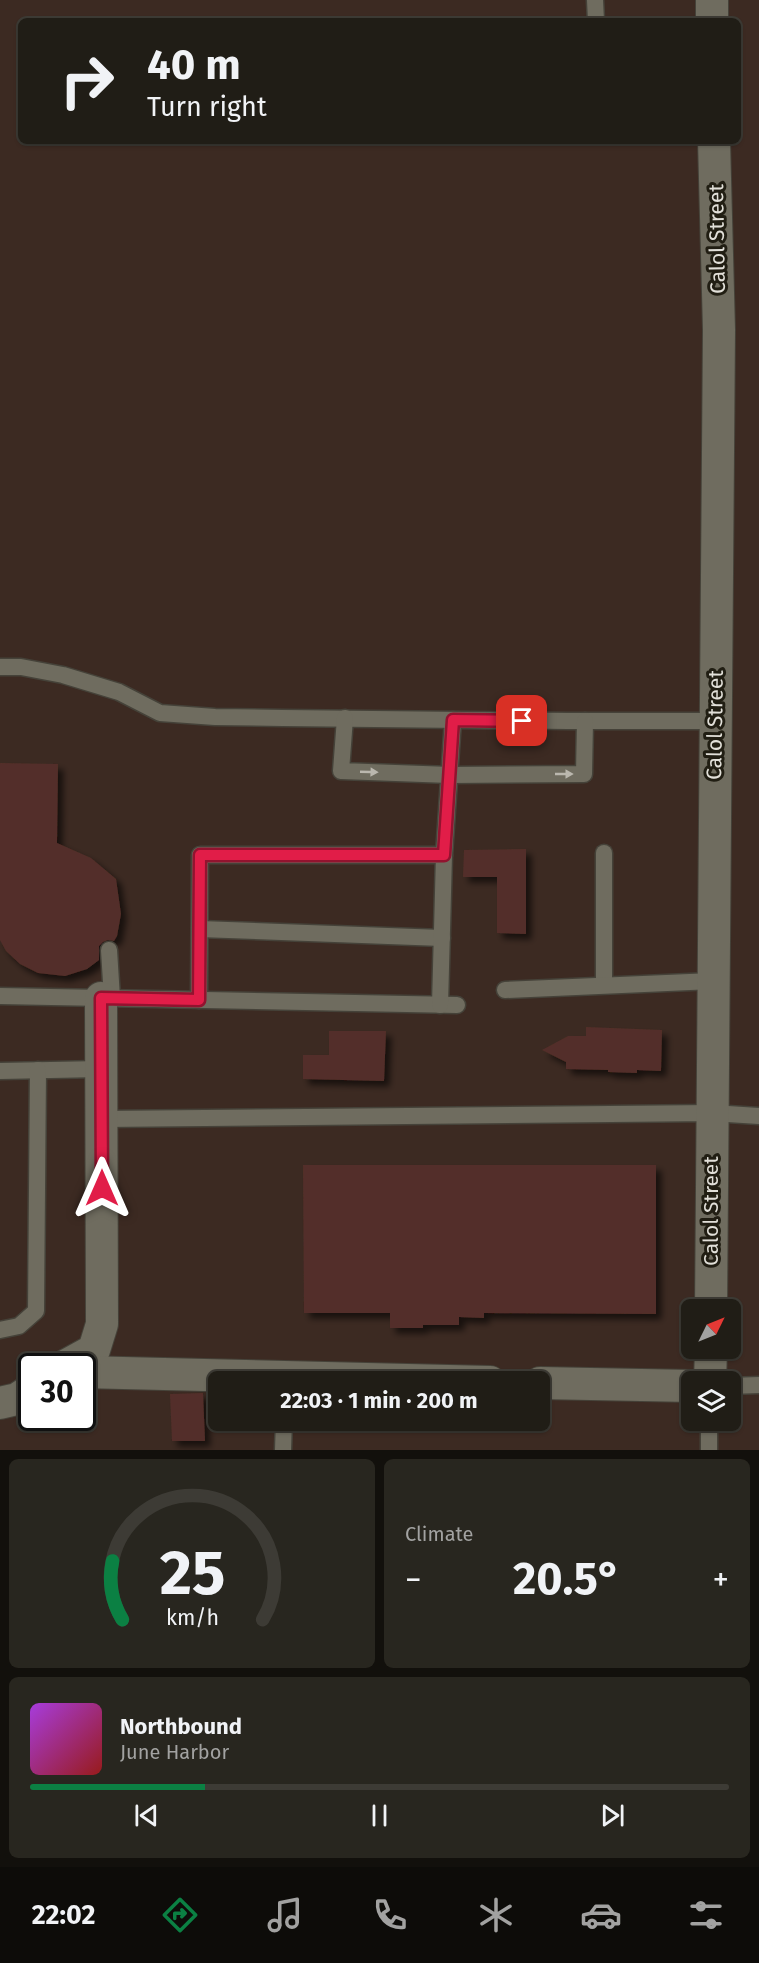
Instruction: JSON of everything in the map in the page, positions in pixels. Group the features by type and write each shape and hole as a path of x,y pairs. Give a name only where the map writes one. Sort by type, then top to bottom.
{"street":[{"path":"712,0 712,18"},
{"name":"Calol Street","path":"711,1299 719,330 714,144"},
{"path":"89,1353 94,1350 102,1324 102,1070 107,998"},
{"path":"96,1372 208,1376"},
{"path":"550,1383 681,1386"},
{"path":"0,1403 18,1398"}],"lane":[{"path":"596,0 596,18"},
{"path":"0,667 21,667 63,675 119,692 160,713 215,717 715,721"},
{"path":"345,718 342,771 450,775 584,774 585,721"},
{"path":"440,1005 444,855 453,720"},
{"path":"604,853 604,985"},
{"path":"199,1000 200,855 444,855"},
{"path":"200,929 442,938"},
{"path":"107,998 109,950"},
{"path":"506,990 713,981"},
{"path":"0,996 457,1005"},
{"path":"0,1330 19,1326 36,1311 38,1070"},
{"path":"0,1071 102,1070"},
{"path":"102,1119 712,1113 759,1116"},
{"path":"741,1386 759,1385"},
{"path":"283,1450 284,1431"},
{"path":"709,1450 710,1431"}],"shaded area":[{"path":"0,0 759,0 759,1450 0,1450"}],"building":[{"path":"0,763 58,764 57,843 91,858 116,879 121,914 117,936 114,941 108,940 99,946 99,960 87,969 65,976 38,973 20,964 6,951 0,940"},
{"path":"526,849 526,934 497,933 497,877 463,877 464,850"},
{"path":"586,1027 662,1030 661,1071 637,1070 637,1073 566,1069 566,1062 542,1050 568,1036 586,1036"},
{"path":"329,1031 386,1031 384,1081 303,1079 303,1055 329,1055"},
{"path":"303,1165 656,1165 656,1314 484,1313 484,1318 459,1317 459,1325 390,1328 390,1313 304,1313"},
{"path":"203,1393 205,1441 172,1441 170,1394"}],"route":[{"path":"102,1188 101,998 199,1000 200,855 444,855 453,720 522,721"}]}
